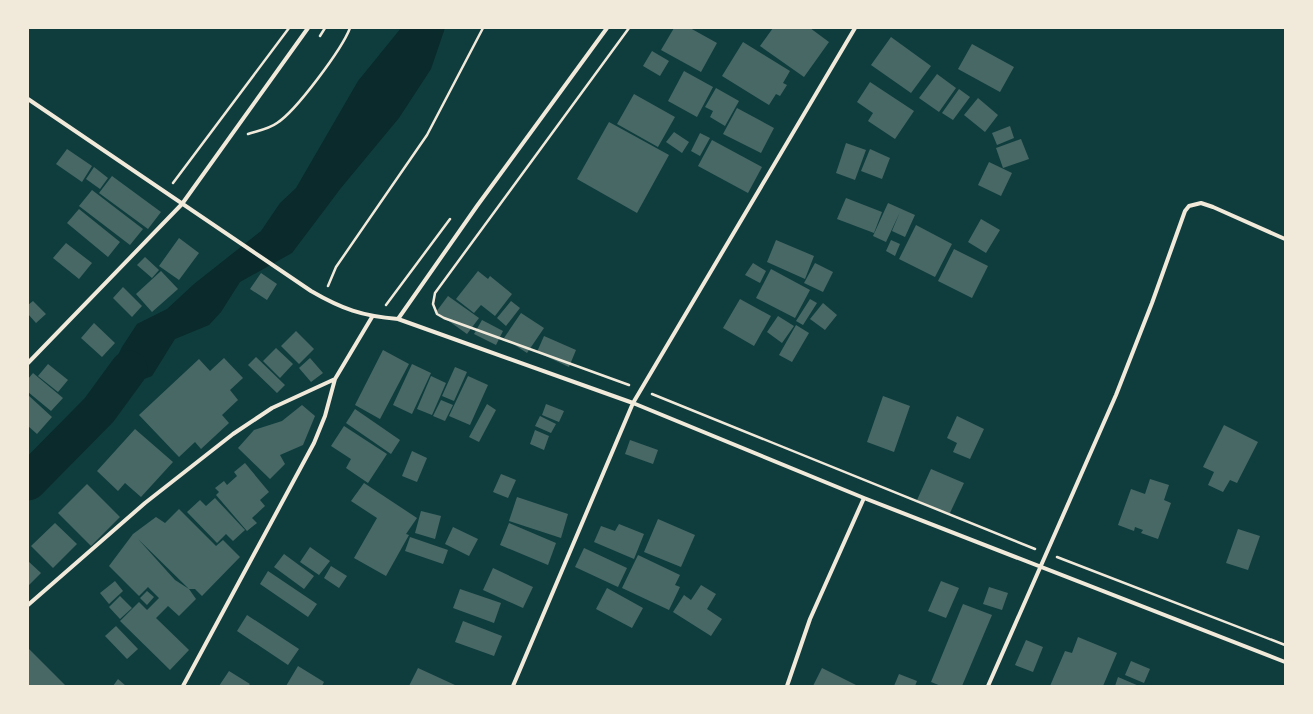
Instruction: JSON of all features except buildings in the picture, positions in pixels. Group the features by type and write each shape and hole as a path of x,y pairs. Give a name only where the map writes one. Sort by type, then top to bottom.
{"street":[{"path":"28,363 182,204 308,28"},
{"path":"398,319 477,206 607,28"},
{"path":"513,686 632,403 855,28"},
{"path":"28,99 311,291 351,311 372,317 398,319 632,403 864,498 1285,662"},
{"path":"988,686 1116,394 1152,303 1180,222 1189,206 1200,203 1213,207 1285,239"},
{"path":"183,686 314,443 325,416 335,379 372,317"},
{"path":"28,605 145,503 233,434 272,408 335,379"},
{"path":"786,686 810,620 864,498"}],"path":[{"path":"165,192 289,28"},
{"path":"248,134 277,124 296,107 334,56 350,28"},
{"path":"332,291 326,289 336,267 427,136 483,28"},
{"path":"628,28 435,293 432,304 437,314 444,318 641,389 1046,553 1285,645"},
{"path":"380,307 389,303 452,218"}],"water":[{"path":"401,28 445,28 431,69 399,118 341,188 292,253 240,282 221,312 209,325 175,339 152,376 136,382 99,410 106,379 122,347 137,324 167,309 194,284 261,231 280,203 296,188 358,81"}],"waterway":[{"path":"28,482 99,410 129,369"}]}
